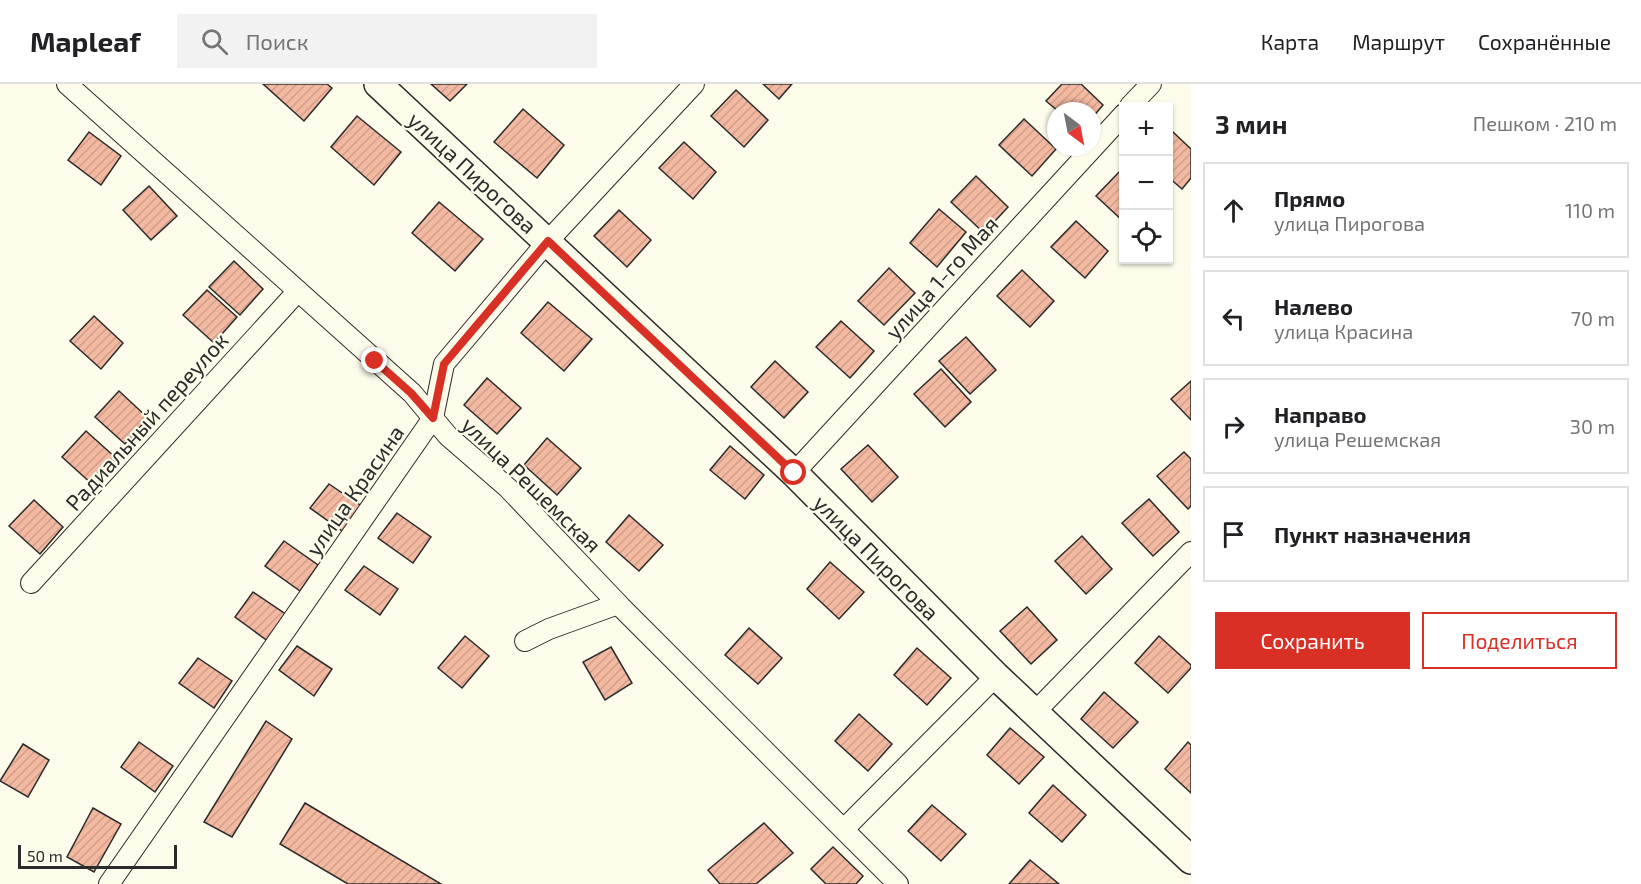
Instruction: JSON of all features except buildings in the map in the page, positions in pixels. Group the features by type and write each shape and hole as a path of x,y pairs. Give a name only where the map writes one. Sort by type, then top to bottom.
{"street":[{"name":"улица Решемская","path":"67,84 411,393 448,436 508,488 618,604 898,884"},
{"name":"улица Пирогова","path":"378,84 794,473 996,676 1191,860"},
{"name":"улица Красина","path":"109,884 433,418 444,364 548,241 694,84"},
{"path":"1134,102 1151,84"},
{"name":"улица 1-го Мая","path":"794,473 1119,119"},
{"name":"Радиальный переулок","path":"31,583 298,291"},
{"path":"1034,713 1191,552"},
{"path":"525,641 549,629 618,604"},
{"path":"844,829 996,676"}],"route":[{"path":"375,361 411,393 433,418 444,364 548,241 794,473"}]}
